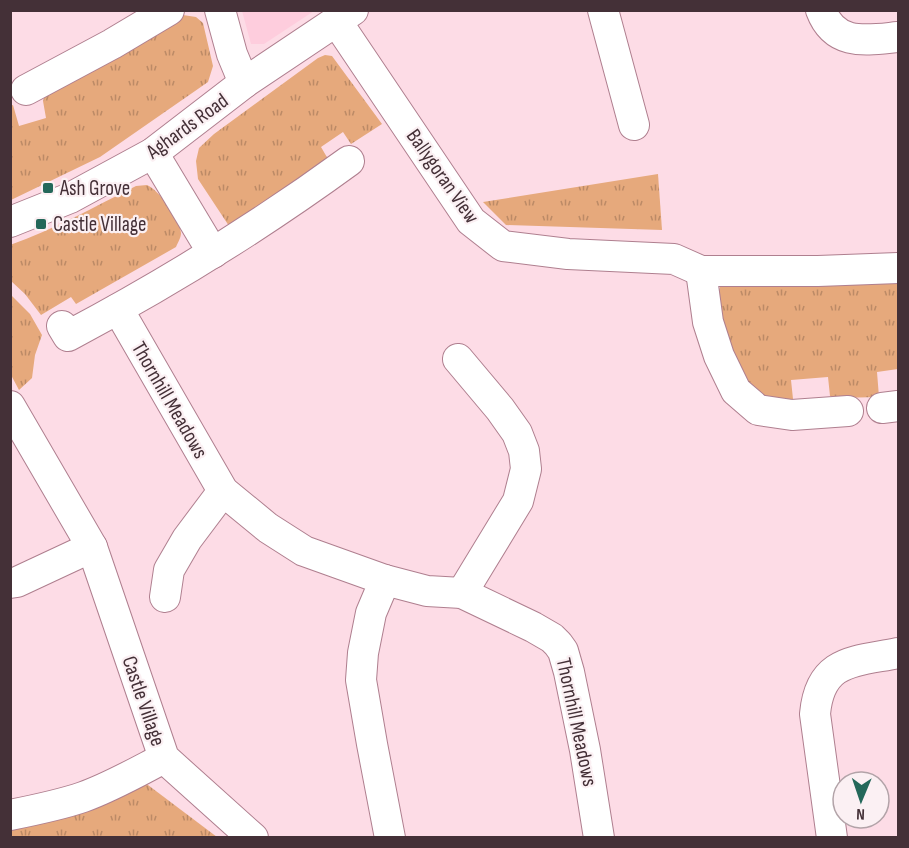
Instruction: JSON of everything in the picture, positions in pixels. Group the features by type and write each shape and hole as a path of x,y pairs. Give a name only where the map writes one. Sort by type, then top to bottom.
{"street":[{"path":"26,90 112,44 169,10"},
{"path":"220,10 232,54 244,83"},
{"path":"603,10 634,125"},
{"path":"821,10 823,18 840,36 863,41 898,37"},
{"name":"Aghards Road","path":"10,222 70,198 153,153 244,83 345,16"},
{"name":"Ballygoran View","path":"345,16 471,221 503,246 568,254 674,259 701,271 898,268"},
{"path":"153,153 213,253"},
{"path":"62,326 68,336 118,309 213,253 349,161"},
{"path":"701,271 708,322 719,356 736,391 758,410 792,415 848,411"},
{"name":"Thornhill Meadows","path":"118,309 223,491 268,528 304,551 385,580 427,591 462,593 533,627 558,644 569,672 599,837"},
{"path":"458,359 517,433 524,451 526,469 515,506 462,593"},
{"name":"Castle Village","path":"10,406 92,547 164,758 254,837"},
{"path":"165,597 169,570 187,539 223,491"},
{"path":"10,583 17,582 92,547"},
{"path":"385,580 371,613 363,653 361,681 390,837"},
{"path":"832,837 815,714 816,699 823,683 832,672 845,664 898,653"},
{"path":"10,815 84,797 115,784 164,758"}],"shaded area":[{"path":"242,10 314,11 264,44 251,44"}],"green space":[{"path":"183,15 196,17 203,23 213,66 208,82 100,157 11,200 10,106 13,105 19,126 46,118 43,101 45,95"},
{"path":"325,55 332,56 382,124 351,144 343,132 321,147 328,159 229,226 198,179 196,161 199,148 214,134"},
{"path":"658,174 662,230 506,225 483,202"},
{"path":"147,185 163,199 177,220 181,233 176,247 76,304 71,297 41,315 25,294 11,281 10,245 59,225 136,186"},
{"path":"898,277 898,369 877,372 879,397 838,398 830,396 828,377 791,380 793,399 789,405 757,400 726,338 717,297 720,287 727,281"},
{"path":"10,294 30,314 42,335 35,355 32,378 19,390 11,375"},
{"path":"144,782 217,837 11,838 10,828"}],"place":[{"name":"Ash Grove","path":"48,188"},
{"name":"Castle Village","path":"41,224"}]}
